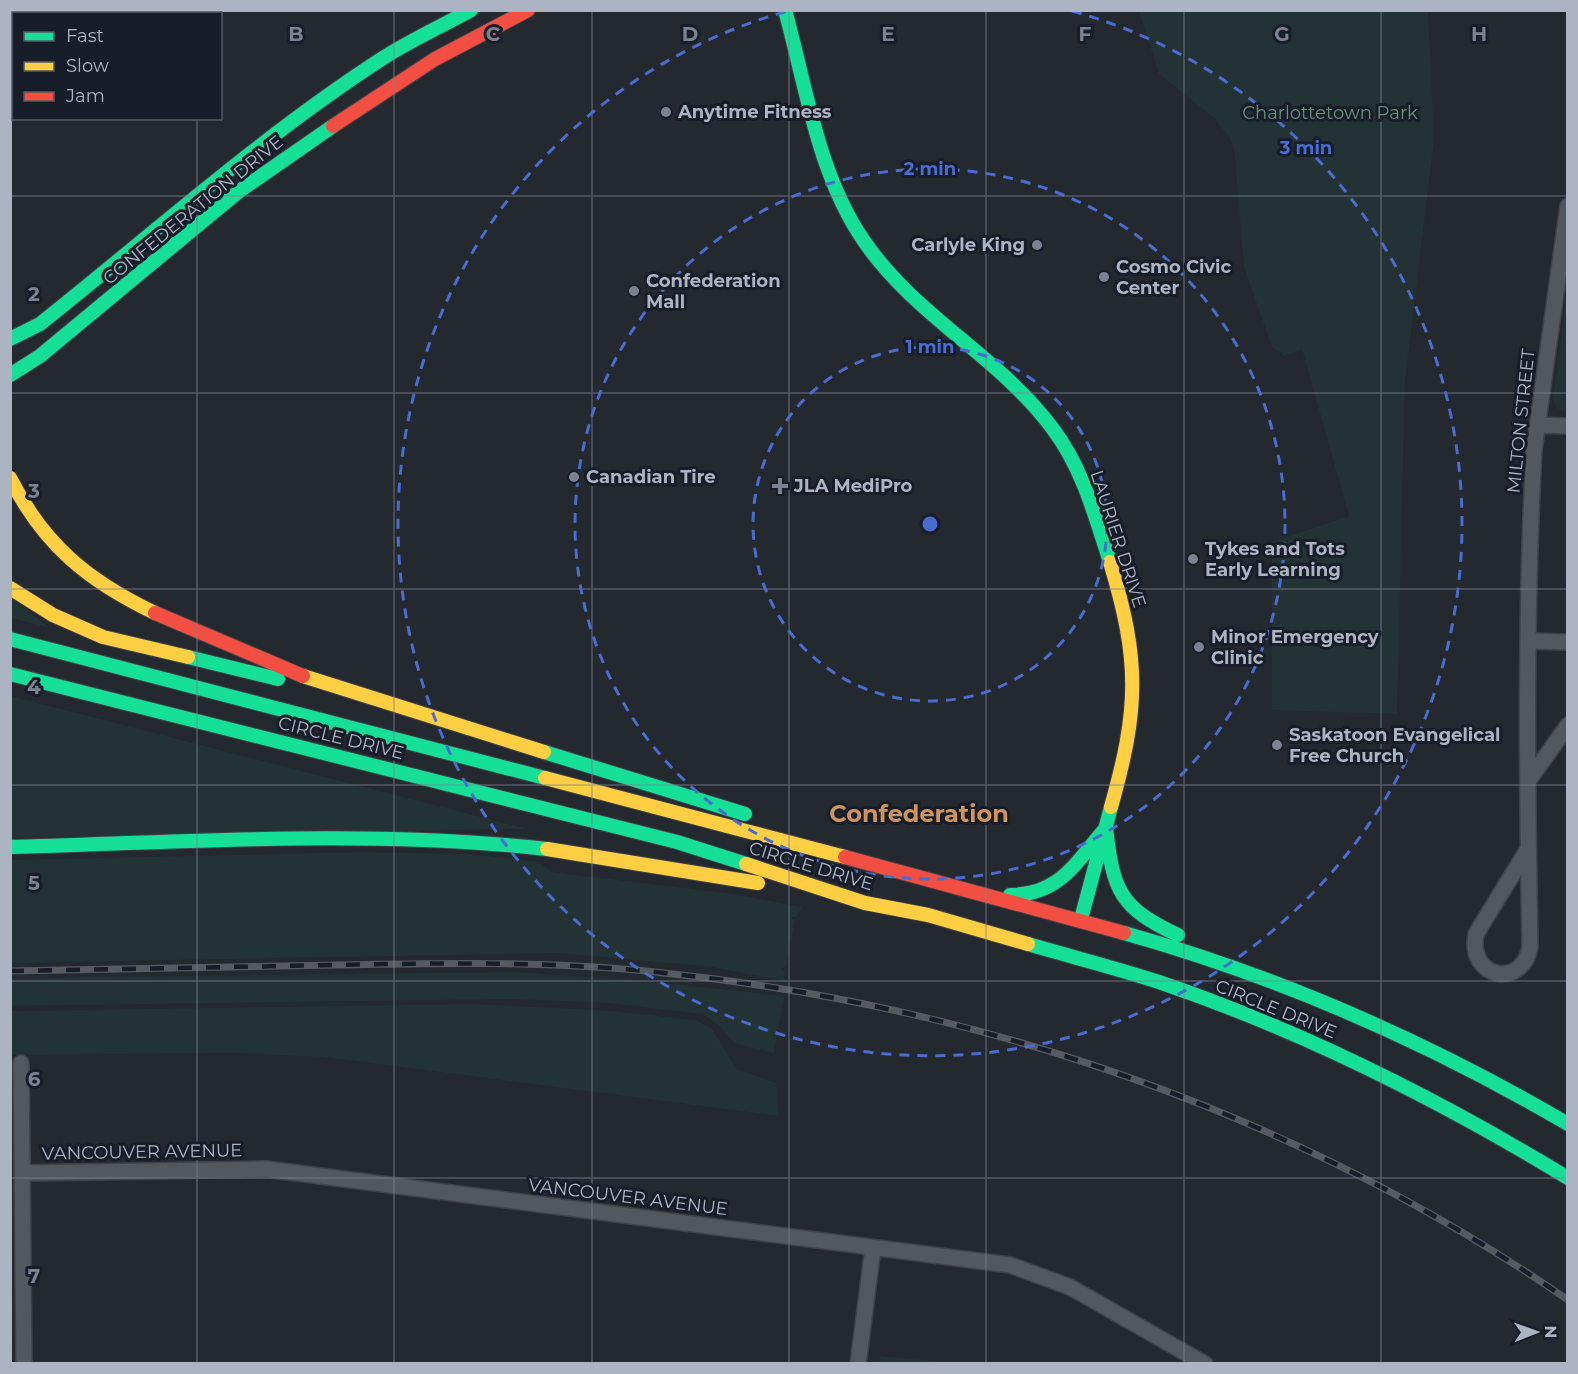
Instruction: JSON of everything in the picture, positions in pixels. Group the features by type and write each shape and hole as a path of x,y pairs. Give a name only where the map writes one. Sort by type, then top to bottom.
{"main road":[{"name":"CONFEDERATION DRIVE","path":"10,339 39,324 244,158 326,97 397,50 471,10"},
{"name":"CONFEDERATION DRIVE","path":"10,375 40,356 281,160 435,59 528,10"},
{"name":"LAURIER DRIVE","path":"785,11 834,181 862,239 891,274 1041,414 1066,449 1085,486 1124,616 1134,681 1131,735 1081,919"},
{"path":"10,478 31,518 46,537 62,555 110,591 286,671 764,820 871,865"},
{"path":"10,588 53,615 103,637 255,676 335,688"},
{"name":"CIRCLE DRIVE","path":"10,639 981,892 1165,944 1277,982 1422,1044 1498,1083 1568,1125"},
{"name":"CIRCLE DRIVE","path":"10,674 678,842 866,903 928,915 1096,962 1232,1009 1403,1084 1486,1129 1568,1178"},
{"path":"981,892 1015,896 1050,889 1068,875 1106,828"},
{"path":"1106,828 1111,876 1127,904 1155,924 1277,982"},
{"path":"10,847 293,840 442,841 499,844 615,858 866,903"},
{"path":"678,842 709,843 798,866"},
{"path":"1061,930 1081,919 1093,934 1106,944"},
{"path":"1134,960 1232,1009"}],"street":[{"name":"MILTON STREET","path":"1528,849 1476,934 1474,946 1476,958 1484,967 1493,971 1513,973 1521,968 1527,959 1530,947 1528,641 1533,481 1538,425 1568,206"},
{"path":"1538,425 1568,426"},
{"path":"1528,641 1568,642"},
{"path":"1529,780 1568,725"},
{"path":"21,1063 24,1364"},
{"name":"VANCOUVER AVENUE","path":"22,1173 266,1169 1010,1265 1071,1287 1205,1364"},
{"path":"858,1364 873,1248"}],"green space":[{"name":"Charlottetown Park","path":"1139,11 1428,11 1434,140 1405,381 1397,714 1272,710 1272,542 1349,516 1302,349 1284,356 1272,347 1244,267 1234,148 1229,137 1214,118 1159,74"},
{"path":"1567,296 1567,413 1557,408 1553,399"},
{"path":"11,598 50,628 11,618"},
{"path":"11,696 527,829 11,837"},
{"path":"361,852 470,854 540,862 551,872 734,894 802,907 796,917 790,918 795,919 786,967 781,968 784,970 785,981 712,967 558,953 11,963 10,860"},
{"path":"516,972 637,980 784,996 774,1053 734,1043 720,1026 703,1014 608,1003 512,999 11,1006 11,978"},
{"path":"470,1004 601,1010 696,1020 712,1029 737,1069 776,1083 779,1116 324,1057 236,1053 11,1055 11,1011"},
{"path":"880,1356 954,1363 879,1363"}],"railway":[{"path":"10,971 417,964 576,966 655,972 777,988 897,1011 1016,1041 1132,1079 1247,1123 1358,1175 1465,1234 1568,1300"}],"traffic: fast":[{"path":"10,339 40,324 208,187 338,88 394,51 471,10"},
{"path":"785,10 824,159 848,215 885,268 932,314 1008,380 1032,403 1053,429 1080,477 1110,562"},
{"path":"10,375 40,356 238,192 333,126"},
{"path":"10,639 545,778"},
{"path":"188,657 278,679"},
{"path":"10,674 677,842 746,864"},
{"path":"544,752 745,814"},
{"path":"1081,919 1111,807"},
{"path":"1106,828 1112,868 1123,895 1143,916 1178,935"},
{"path":"1010,895 1027,894 1054,883 1076,864 1106,828"},
{"path":"10,847 346,838 480,843 547,849"},
{"path":"1124,933 1240,970 1352,1014 1462,1066 1568,1124"},
{"path":"1028,944 1159,982 1265,1022 1419,1094 1568,1178"}],"traffic: slow":[{"path":"10,478 38,523 70,559 109,588 155,613"},
{"path":"1110,562 1127,628 1132,684 1127,741 1111,807"},
{"path":"10,588 53,615 103,637 188,657"},
{"path":"303,676 544,752"},
{"path":"545,778 845,857"},
{"path":"547,849 758,883"},
{"path":"746,864 865,903 928,915 1028,944"}],"traffic: jam":[{"path":"333,126 435,59 528,10"},
{"path":"155,613 303,676"},
{"path":"845,857 1124,933"}],"place":[{"name":"Anytime Fitness","path":"666,112"},
{"name":"Carlyle King","path":"1037,245"},
{"name":"Cosmo Civic Center","path":"1104,277"},
{"name":"Confederation Mall","path":"634,291"},
{"name":"Canadian Tire","path":"574,477"},
{"name":"JLA MediPro","path":"780,486"},
{"name":"Tykes and Tots Early Learning","path":"1193,559"},
{"name":"Minor Emergency Clinic","path":"1199,647"},
{"name":"Saskatoon Evangelical Free Church","path":"1277,745"}],"district":[{"name":"Confederation","path":"919,814"}]}
